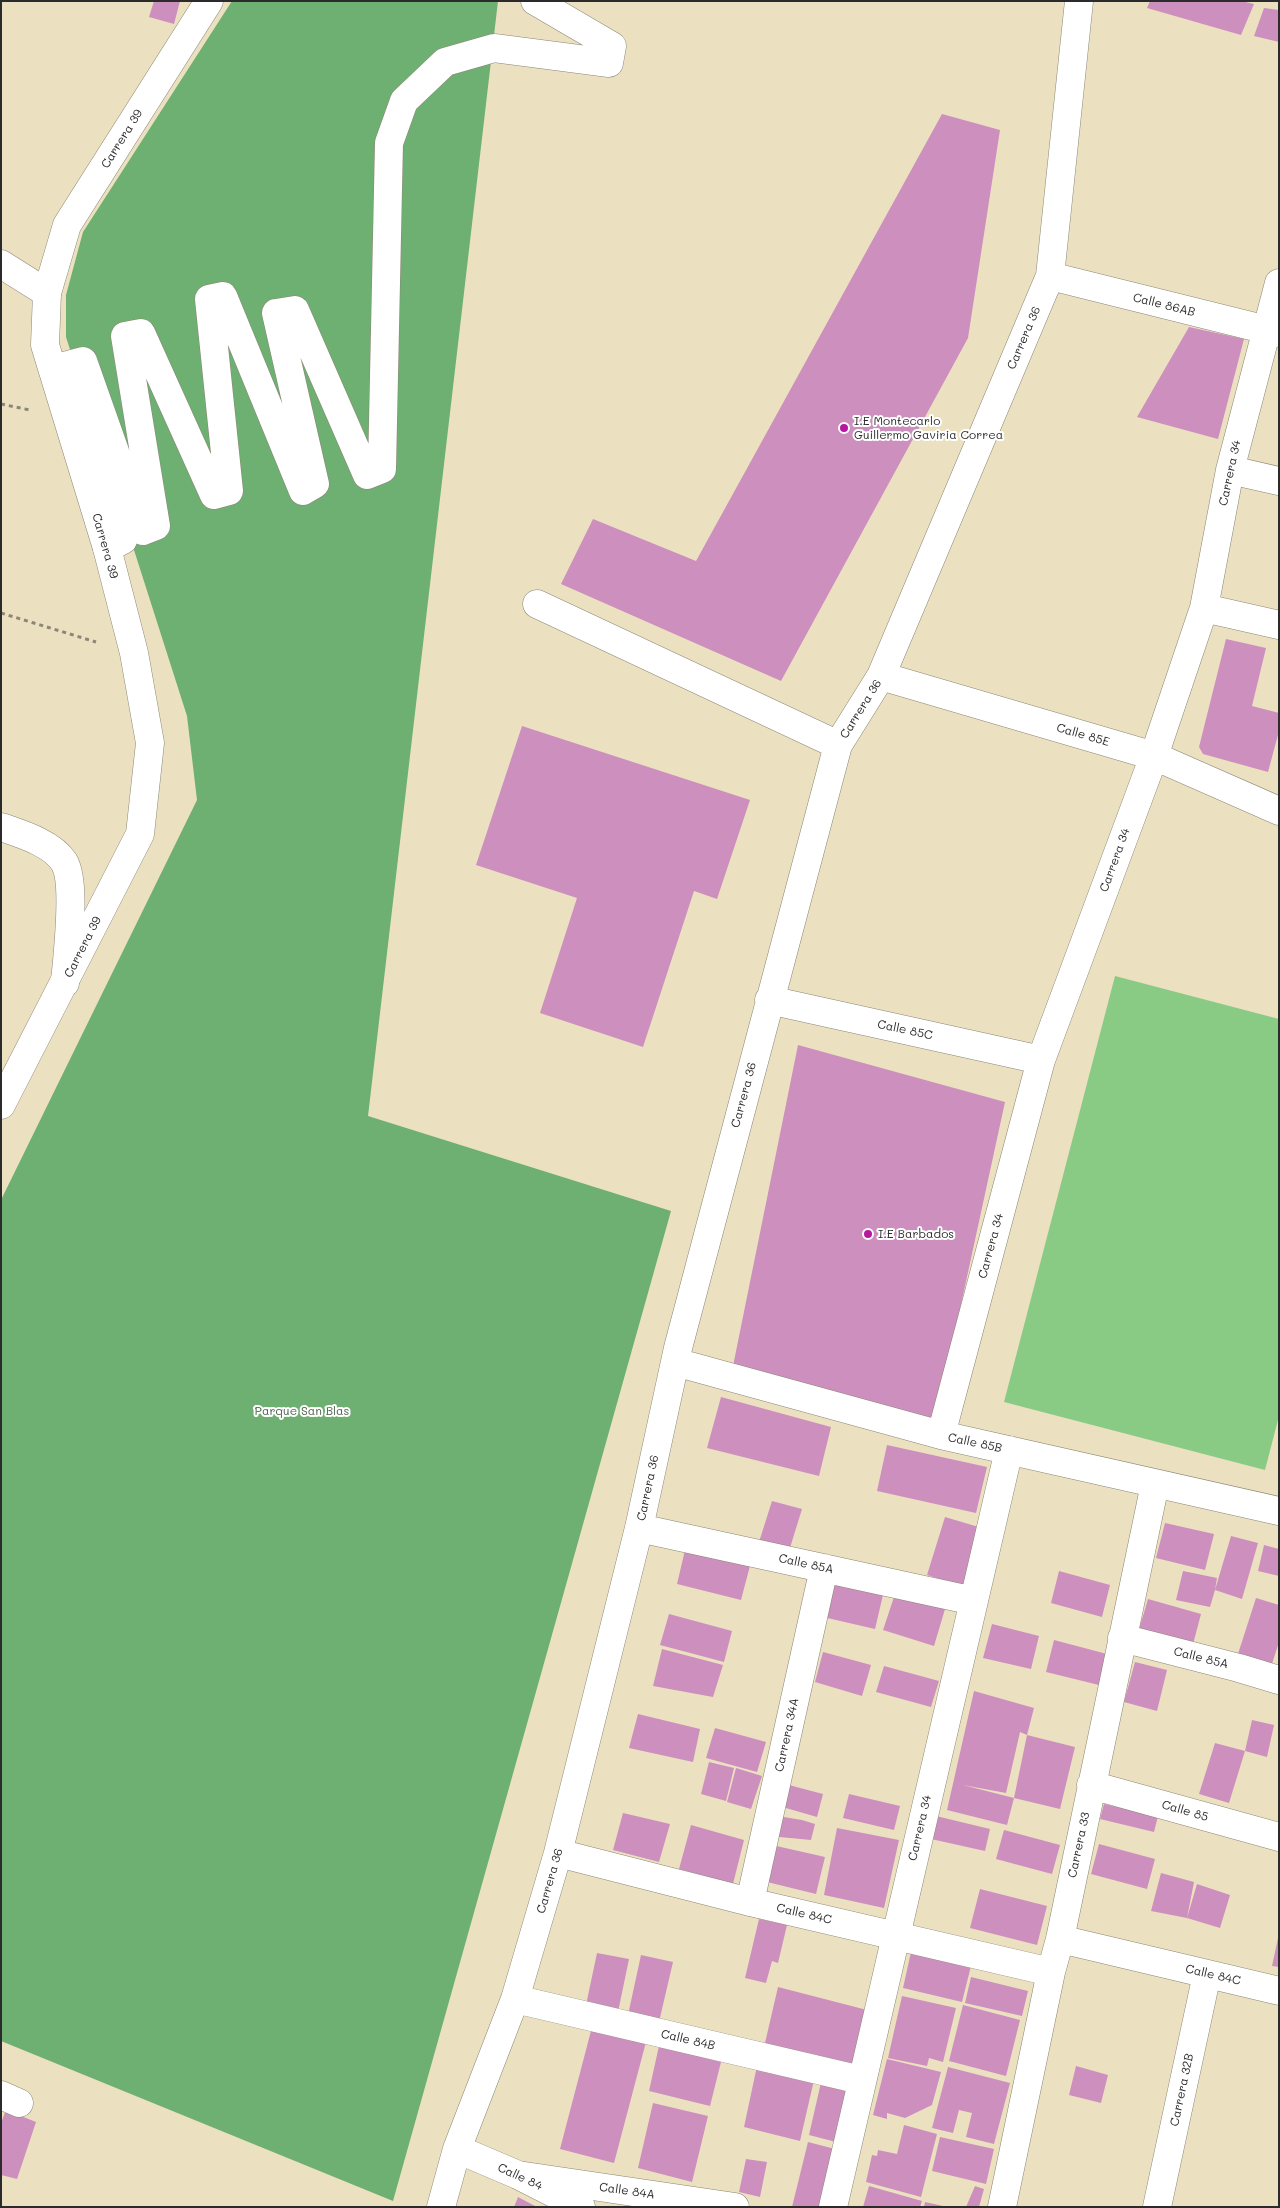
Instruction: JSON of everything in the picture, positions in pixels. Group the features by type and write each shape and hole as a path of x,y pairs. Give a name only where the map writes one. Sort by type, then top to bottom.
{"street":[{"name":"Carrera 39","path":"1,1105 140,834 150,743 134,653 106,548 45,345 47,293 67,226 209,1"},
{"path":"106,548 123,540 64,366 83,361 143,531 156,526 125,336 141,333 214,495 229,491 210,299 223,296 303,492 315,484 276,313 295,310 367,475 382,469 389,143 404,101 445,62 494,48 609,63 612,46 535,1"},
{"name":"Carrera 36","path":"441,2207 457,2148 515,1999 558,1853 639,1528 675,1362 769,1000 838,745 881,676 1050,276 1079,1"},
{"path":"1,264 47,293"},
{"name":"Calle 86AB","path":"1050,276 1272,332"},
{"name":"Carrera 34","path":"941,1435 1041,1060 1154,756 1204,608 1230,470 1272,332 1279,283"},
{"path":"1230,470 1279,481"},
{"path":"537,604 838,745"},
{"path":"1204,608 1279,625"},
{"name":"Calle 85E","path":"881,676 1154,756 1279,811"},
{"path":"1,827 42,842 64,862 71,885 65,983"},
{"name":"Calle 85C","path":"769,1000 1041,1060"},
{"name":"Calle 85B","path":"675,1362 941,1435 1279,1511"},
{"name":"Carrera 34","path":"833,2207 1009,1450"},
{"name":"Carrera 33","path":"1002,2207 1155,1484"},
{"name":"Calle 85A","path":"639,1528 974,1600"},
{"name":"Carrera 34A","path":"750,1902 824,1568"},
{"name":"Calle 85A","path":"1122,1638 1279,1680"},
{"name":"Calle 85","path":"1091,1784 1279,1838"},
{"name":"Calle 84C","path":"558,1853 750,1902 1051,1972"},
{"name":"Calle 84C","path":"1060,1939 1279,1991"},
{"name":"Carrera 32B","path":"1157,2207 1206,1974"},
{"name":"Calle 84B","path":"515,1999 861,2080"},
{"name":"Calle 84","path":"457,2148 518,2175 581,2207"},
{"name":"Calle 84A","path":"518,2175 735,2207"}],"path":[{"path":"1,613 134,653"}],"green space":[{"name":"Parque San Blas","path":"232,1 498,1 368,1116 671,1211 393,2201 1,2041 1,1200 197,800 187,716 66,337 66,295 83,232"},
{"path":"1115,976 1279,1019 1279,1416 1265,1470 1004,1402"}],"building":[{"path":"154,1 180,1 174,24 149,17"},
{"path":"1150,1 1241,1 1254,4 1241,35 1147,8"},
{"path":"1264,8 1279,10 1279,42 1254,36"},
{"name":"I.E Montecarlo Guillermo Gaviria Correa","path":"942,114 1000,130 968,338 781,681 561,584 593,519 696,561"},
{"path":"1189,327 1244,339 1218,439 1137,417"},
{"path":"1226,639 1266,648 1252,706 1279,713 1279,731 1268,772 1203,754 1199,747"},
{"path":"522,726 750,800 717,899 694,891 643,1047 540,1013 577,898 476,865"},
{"name":"I.E Barbados","path":"798,1045 1005,1102 935,1424 733,1366"},
{"path":"721,1397 831,1427 819,1476 707,1448"},
{"path":"887,1445 987,1467 976,1513 877,1491"},
{"path":"772,1501 802,1509 789,1551 759,1542"},
{"path":"945,1517 982,1528 965,1587 927,1575"},
{"path":"1165,1523 1214,1534 1205,1570 1156,1558"},
{"path":"1231,1536 1258,1543 1242,1599 1215,1590"},
{"path":"1264,1545 1279,1549 1279,1576 1258,1571"},
{"path":"686,1546 751,1562 741,1600 677,1584"},
{"path":"1059,1571 1110,1585 1102,1617 1051,1603"},
{"path":"1183,1571 1217,1578 1210,1607 1176,1600"},
{"path":"832,1583 883,1595 875,1629 823,1617"},
{"path":"895,1594 945,1609 934,1646 883,1630"},
{"path":"1256,1598 1279,1605 1279,1642 1271,1667 1237,1657"},
{"path":"1148,1599 1201,1614 1192,1648 1138,1633"},
{"path":"669,1614 732,1631 724,1662 660,1645"},
{"path":"992,1624 1039,1636 1031,1669 983,1658"},
{"path":"1054,1640 1107,1654 1099,1685 1046,1672"},
{"path":"662,1649 723,1665 713,1697 653,1686"},
{"path":"823,1652 871,1665 862,1696 815,1682"},
{"path":"1135,1662 1167,1670 1157,1711 1124,1702"},
{"path":"884,1666 939,1681 931,1707 876,1692"},
{"path":"974,1691 1034,1708 1027,1735 1020,1732 1006,1793 963,1785 1014,1798 1007,1825 947,1810"},
{"path":"638,1714 700,1729 693,1762 629,1748"},
{"path":"1252,1720 1274,1725 1267,1757 1245,1751"},
{"path":"715,1728 766,1742 757,1772 706,1758"},
{"path":"1027,1735 1075,1747 1060,1809 1014,1798"},
{"path":"1215,1743 1245,1751 1229,1803 1199,1794"},
{"path":"709,1762 734,1768 726,1801 701,1794"},
{"path":"736,1768 762,1776 751,1809 727,1802"},
{"path":"785,1784 823,1794 817,1817 779,1806"},
{"path":"849,1794 900,1806 894,1830 843,1818"},
{"path":"1104,1804 1158,1816 1154,1832 1100,1819"},
{"path":"623,1813 670,1824 659,1862 613,1850"},
{"path":"772,1815 815,1824 811,1840 769,1836"},
{"path":"936,1816 990,1829 985,1851 931,1839"},
{"path":"691,1825 744,1840 733,1884 679,1869"},
{"path":"837,1828 899,1840 884,1908 824,1895"},
{"path":"1004,1830 1060,1845 1052,1874 996,1859"},
{"path":"1099,1844 1155,1859 1147,1889 1091,1874"},
{"path":"772,1845 825,1857 816,1894 763,1881"},
{"path":"1161,1873 1194,1882 1187,1918 1151,1911"},
{"path":"1197,1884 1230,1895 1220,1928 1187,1918"},
{"path":"980,1889 1047,1906 1037,1945 970,1928"},
{"path":"759,1919 787,1925 778,1963 772,1961 766,1983 745,1978"},
{"path":"1279,1938 1279,1967 1272,1966"},
{"path":"911,1952 971,1966 962,2002 903,1988"},
{"path":"597,1953 629,1959 618,2012 586,2005"},
{"path":"641,1955 673,1962 659,2022 628,2015"},
{"path":"971,1977 1028,1991 1022,2016 965,2003"},
{"path":"778,1987 867,2010 855,2066 765,2043"},
{"path":"902,1996 956,2008 943,2062 929,2058 927,2066 888,2058"},
{"path":"963,2005 1020,2020 1006,2076 949,2061"},
{"path":"592,2027 646,2042 614,2163 560,2149"},
{"path":"659,2046 721,2062 710,2106 649,2091"},
{"path":"887,2059 941,2072 932,2105 905,2118 887,2113 887,2119 873,2115"},
{"path":"757,2066 814,2080 800,2141 744,2127"},
{"path":"1076,2066 1108,2075 1101,2103 1069,2095"},
{"path":"948,2067 1010,2083 994,2144 966,2137 972,2113 959,2110 953,2133 932,2128"},
{"path":"822,2078 853,2085 840,2143 809,2135"},
{"path":"653,2103 708,2116 692,2182 638,2168"},
{"path":"6,2110 36,2122 17,2179 1,2175 1,2123"},
{"path":"904,2125 937,2134 921,2197 866,2182 872,2155 877,2156 878,2150 897,2154"},
{"path":"940,2137 994,2149 986,2184 932,2171"},
{"path":"808,2142 839,2150 825,2207 792,2207"},
{"path":"746,2159 767,2162 760,2197 739,2192"},
{"path":"869,2186 922,2201 920,2207 863,2207"},
{"path":"975,2186 984,2189 979,2207 966,2207"},
{"path":"518,2197 537,2207 514,2207"},
{"path":"925,2202 943,2206 943,2207 924,2207"}],"place":[{"name":"I.E Montecarlo Guillermo Gaviria Correa","path":"844,428"},
{"name":"I.E Barbados","path":"868,1234"}]}
